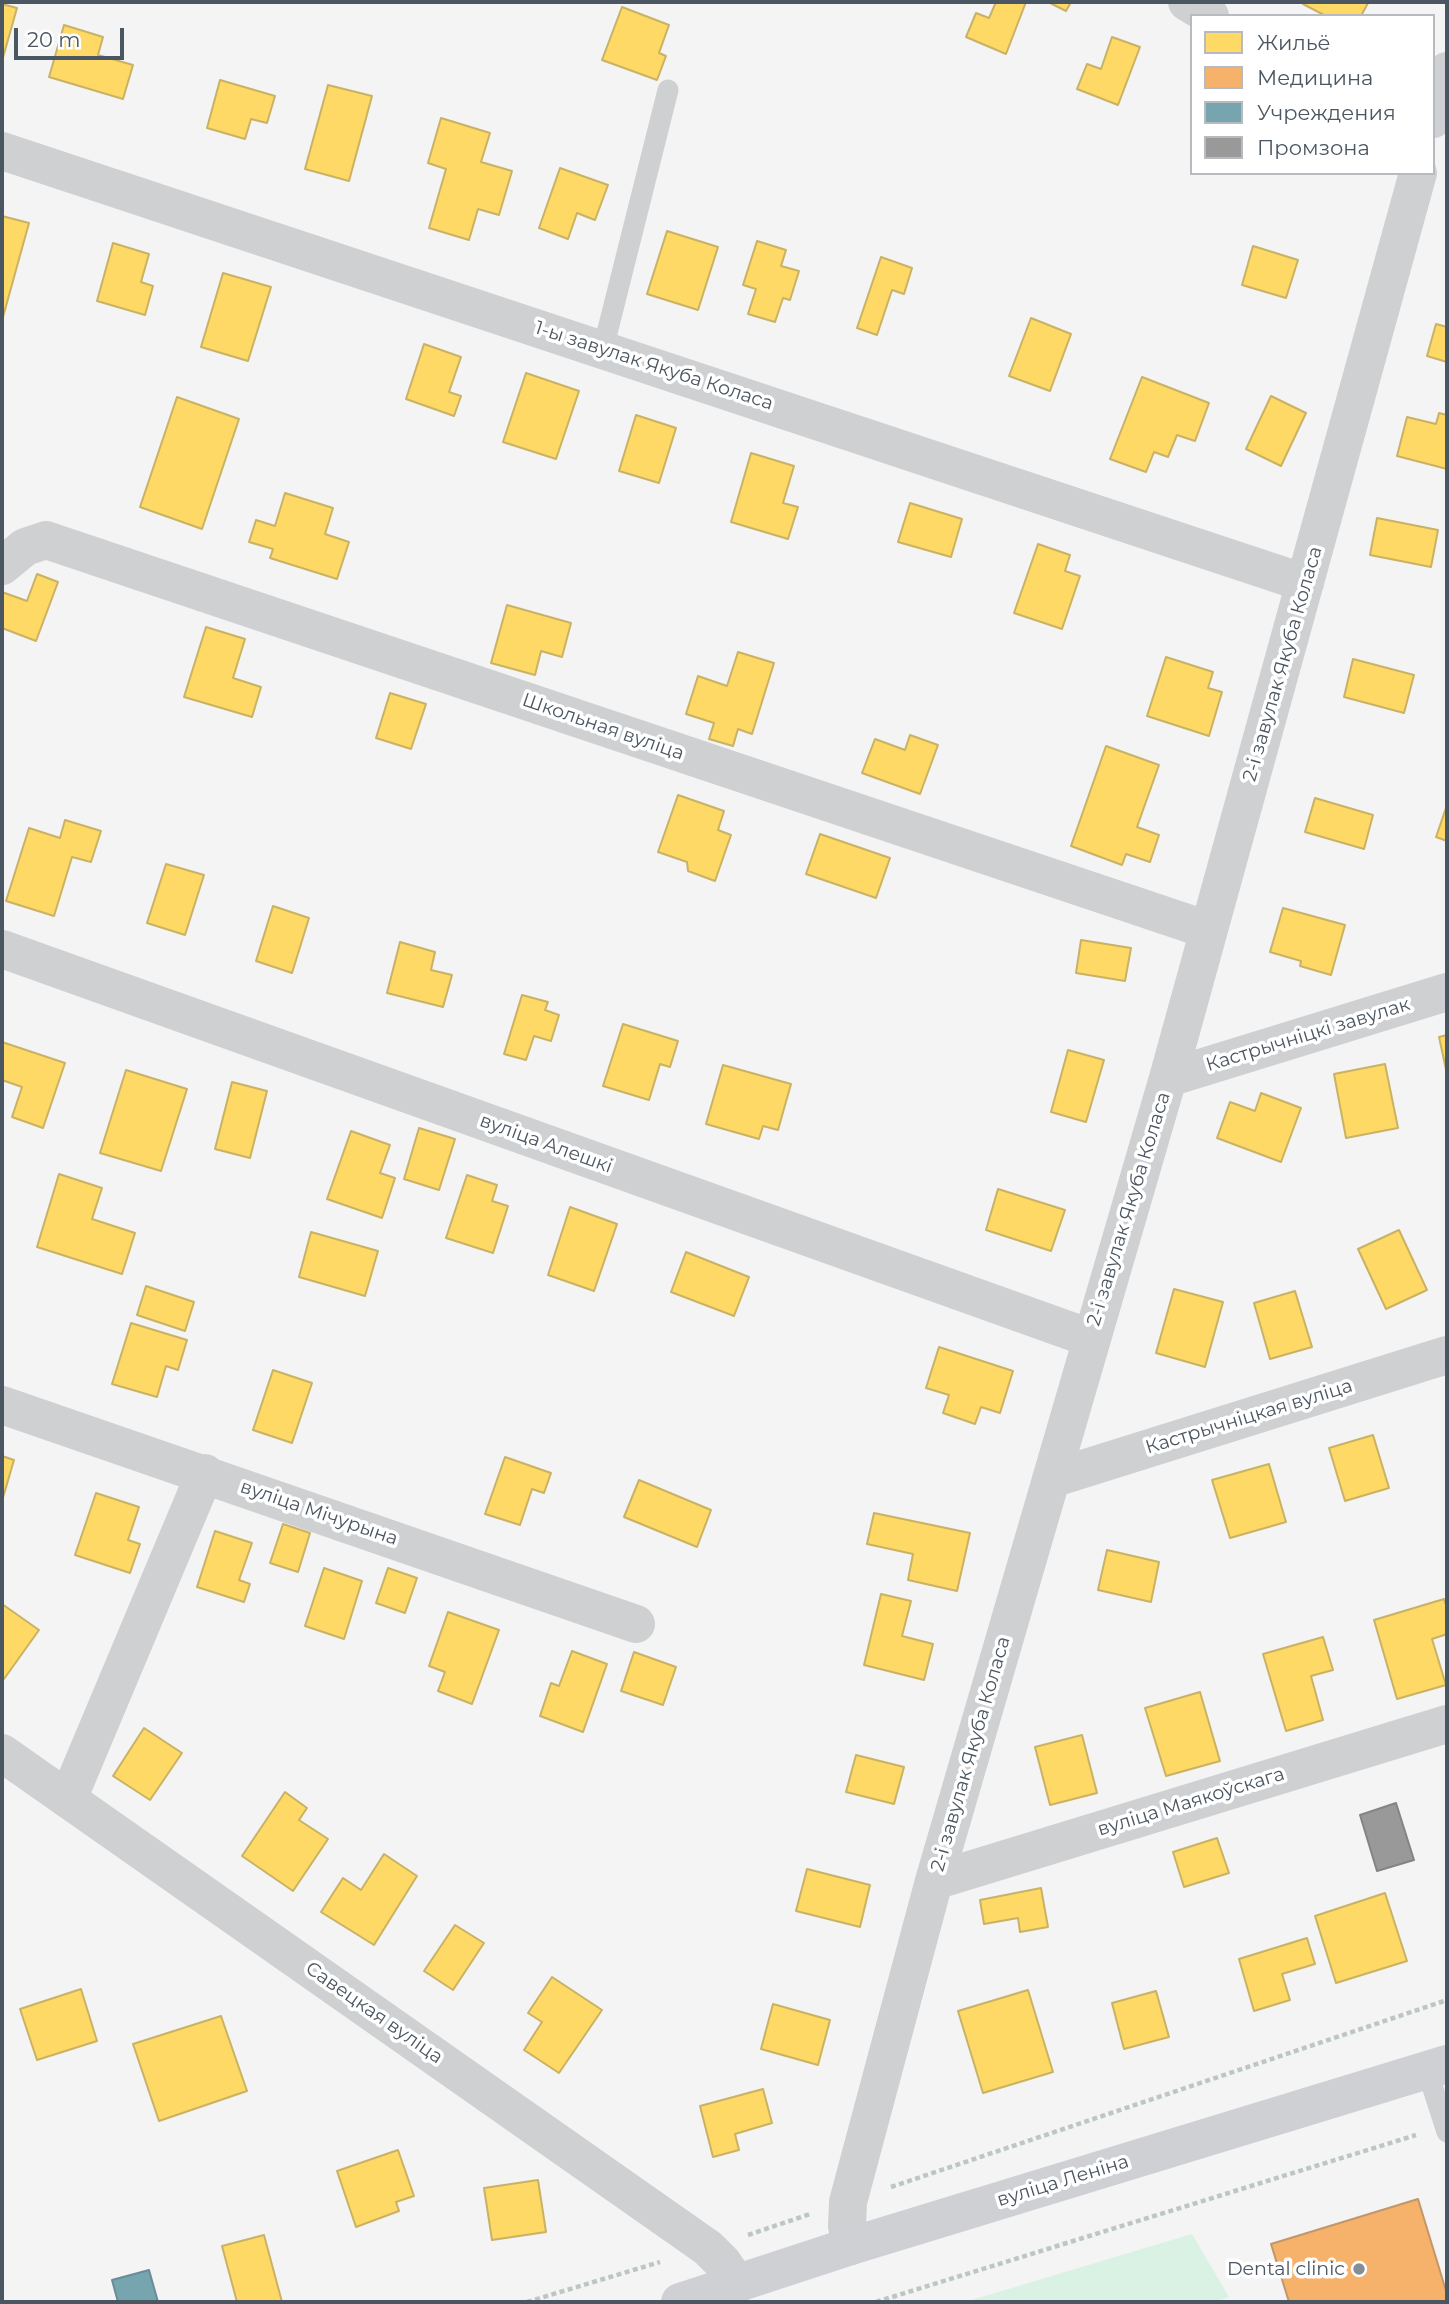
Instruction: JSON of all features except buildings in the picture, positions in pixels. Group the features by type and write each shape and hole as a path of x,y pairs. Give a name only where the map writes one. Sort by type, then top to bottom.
{"main road":[{"name":"вуліца Леніна","path":"680,2302 850,2246 1437,2067"}],"street":[{"path":"1187,2 1207,14"},
{"path":"1435,112 1447,71"},
{"name":"1-ы завулак Якуба Коласа","path":"2,150 1305,583"},
{"name":"2-і завулак Якуба Коласа","path":"850,2246 848,2202 934,1881 1052,1479 1090,1338 1168,1078 1417,175"},
{"name":"Школьная вуліца","path":"2,566 25,547 47,540 1208,930"},
{"name":"вуліца Алешкі","path":"2,949 1090,1338"},
{"name":"Кастрычніцкі завулак","path":"1168,1078 1447,992"},
{"name":"Кастрычніцкая вуліца","path":"1052,1479 1447,1355"},
{"name":"вуліца Мічурына","path":"2,1405 636,1624"},
{"path":"68,1799 205,1474"},
{"name":"вуліца Маякоўскага","path":"934,1881 1447,1724"},
{"name":"Савецкая вуліца","path":"2,1753 708,2248 723,2263 737,2284"}],"lane":[{"path":"603,349 668,90"},
{"path":"1437,2067 1446,2129"}],"path":[{"path":"848,2202 1447,2000"},
{"path":"876,2302 1446,2129"}],"green space":[{"path":"1192,2234 1229,2297 1213,2302 965,2302"}],"place":[{"name":"Dental clinic","path":"1359,2269"}]}
